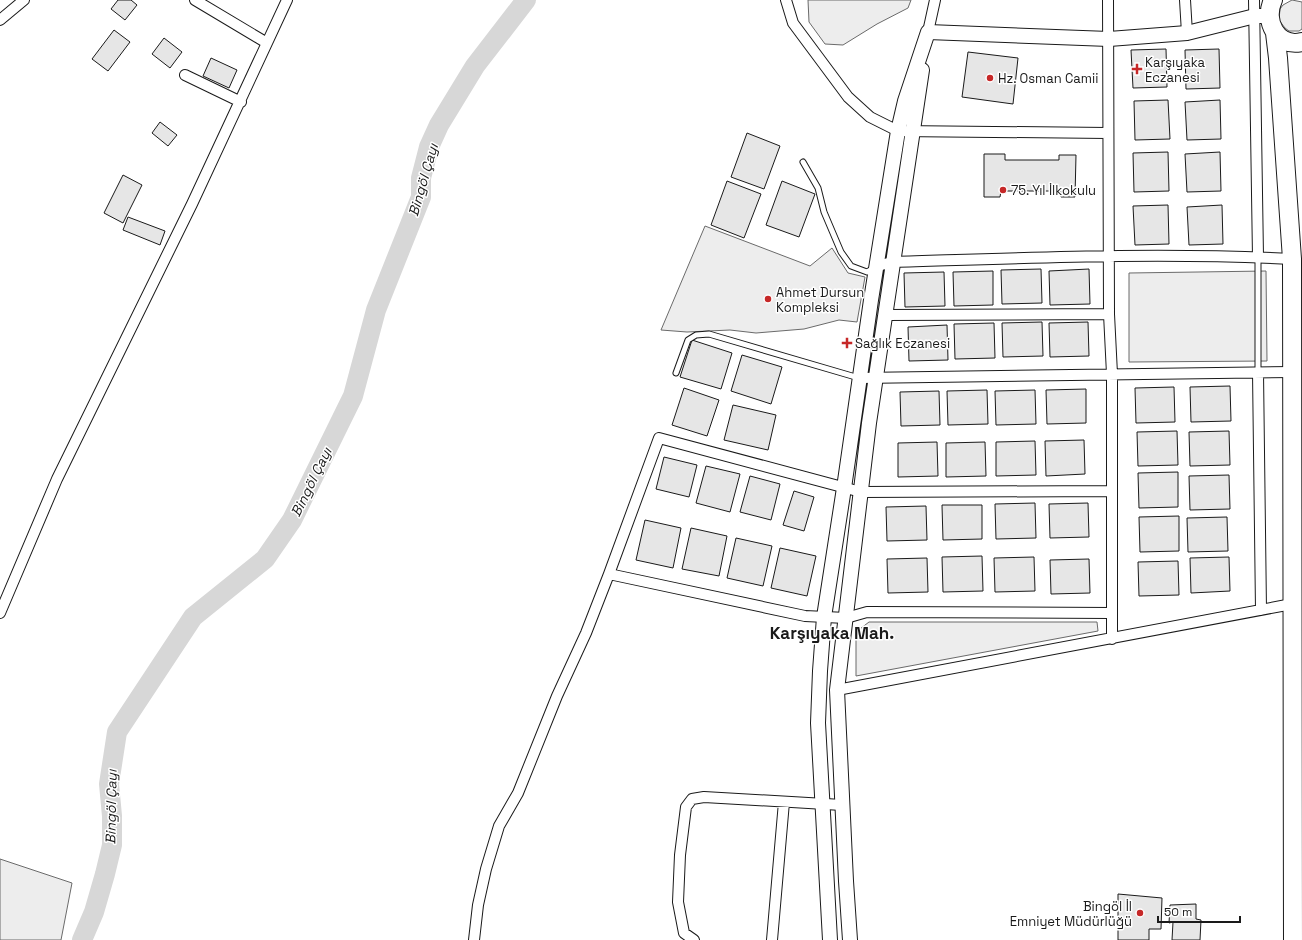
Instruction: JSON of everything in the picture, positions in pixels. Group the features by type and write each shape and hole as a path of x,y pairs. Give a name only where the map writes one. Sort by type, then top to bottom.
{"highway":[{"path":"1265,11 1270,25 1275,33 1282,39 1290,42 1302,42"},
{"path":"1275,33 1292,259 1293,940"}],"street":[{"path":"0,20 24,0"},
{"path":"195,0 267,43"},
{"path":"0,613 58,479 241,102 287,0"},
{"path":"786,0 793,23 848,97 870,117 898,131 1108,134"},
{"path":"850,940 842,805 838,690 868,423 894,262 928,32 935,0"},
{"path":"1108,0 1109,314 1112,374 1112,639"},
{"path":"1186,0 1187,33"},
{"path":"1254,0 1265,11 1258,257"},
{"path":"928,32 1108,39 1187,33 1265,11"},
{"path":"830,940 818,723 824,617 876,266 898,131 905,101 928,32"},
{"path":"185,75 241,102"},
{"path":"876,266 894,262 1109,256 1258,257 1292,259"},
{"path":"885,315 1109,314"},
{"path":"1258,372 1261,610"},
{"path":"860,378 1292,372"},
{"path":"474,940 478,905 486,869 500,826 518,793 586,633 659,438 861,492 1111,491"},
{"path":"609,574 805,616 846,618 867,612 1112,613"},
{"path":"838,690 1292,604"},
{"path":"694,940 684,933 678,902 680,855 686,807 692,799 704,797 842,805"},
{"path":"772,940 784,802"}],"lane":[{"path":"803,162 818,188 824,212 841,252 851,266 856,268 867,272 876,266"},
{"path":"1258,257 1258,372"},
{"path":"676,373 688,340 696,335 709,334 860,378"}],"shaded area":[{"path":"808,0 911,0 908,8 877,24 843,45 825,44 809,22"},
{"path":"1292,0 1302,2 1302,29 1299,31 1289,31 1279,20 1280,9 1283,5"},
{"name":"Ahmet Dursun Kompleksi","path":"705,226 810,266 832,248 848,273 865,277 857,322 839,320 804,329 756,333 730,330 687,332 661,330"},
{"path":"1266,271 1267,361 1129,362 1129,273"},
{"path":"869,622 1097,622 1098,631 856,676 856,632"},
{"path":"0,859 72,883 61,940 0,940"}],"building":[{"path":"118,0 131,0 137,5 125,20 111,9"},
{"path":"114,30 130,42 108,71 92,59"},
{"path":"164,38 182,52 170,68 152,54"},
{"path":"1166,49 1167,87 1133,88 1131,50"},
{"path":"1219,49 1220,88 1186,89 1185,50"},
{"name":"Hz. Osman Camii","path":"968,52 1018,58 1013,104 962,97"},
{"path":"211,58 237,70 229,88 203,76"},
{"path":"1168,100 1170,139 1135,140 1134,101"},
{"path":"1220,100 1221,139 1187,140 1185,102"},
{"path":"160,122 177,135 168,146 152,133"},
{"path":"747,133 780,146 764,189 731,177"},
{"path":"1168,152 1169,191 1134,192 1133,153"},
{"path":"1220,152 1221,191 1187,192 1185,154"},
{"path":"984,154 1005,154 1005,160 1059,160 1059,155 1076,155 1075,197 1061,197 1061,191 1001,191 1000,197 984,197"},
{"path":"123,175 142,185 123,223 104,213"},
{"path":"727,181 761,194 744,238 711,225"},
{"path":"782,181 815,194 799,237 766,225"},
{"path":"1168,205 1169,244 1135,245 1133,206"},
{"path":"1222,205 1223,244 1189,245 1187,207"},
{"path":"128,217 165,231 160,245 123,230"},
{"path":"1041,269 1042,303 1002,304 1001,270"},
{"path":"1089,269 1090,304 1050,305 1049,271"},
{"path":"993,271 993,305 954,306 953,272"},
{"path":"944,272 945,306 905,307 904,273"},
{"path":"1042,322 1043,356 1003,357 1002,323"},
{"path":"1088,322 1089,356 1050,357 1049,323"},
{"path":"994,323 995,358 955,359 954,324"},
{"path":"947,325 948,360 909,361 908,327"},
{"path":"692,340 732,353 721,389 680,377"},
{"path":"742,355 782,367 771,404 731,391"},
{"path":"1230,386 1231,421 1191,422 1190,387"},
{"path":"1174,387 1175,422 1136,423 1135,388"},
{"path":"684,388 719,400 707,436 672,425"},
{"path":"1086,389 1086,423 1047,424 1046,390"},
{"path":"987,390 988,424 948,425 947,391"},
{"path":"1035,390 1036,424 996,425 995,391"},
{"path":"939,391 940,425 901,426 900,392"},
{"path":"733,405 776,415 768,450 724,440"},
{"path":"1177,431 1178,465 1138,466 1137,432"},
{"path":"1229,431 1230,465 1190,466 1189,432"},
{"path":"1084,440 1085,474 1046,476 1045,441"},
{"path":"1035,441 1036,475 996,476 996,442"},
{"path":"937,442 938,476 898,477 898,443"},
{"path":"985,442 986,476 946,477 946,443"},
{"path":"664,457 697,465 689,497 656,489"},
{"path":"706,466 740,474 730,512 696,503"},
{"path":"1178,472 1178,507 1139,508 1138,473"},
{"path":"1229,475 1230,509 1190,510 1189,476"},
{"path":"750,476 780,484 771,520 740,512"},
{"path":"794,491 814,497 804,531 783,525"},
{"path":"1035,503 1036,538 996,539 995,504"},
{"path":"1088,503 1089,537 1050,538 1049,504"},
{"path":"942,505 982,505 982,539 943,540"},
{"path":"926,506 927,540 887,541 886,507"},
{"path":"1179,516 1179,551 1140,552 1139,517"},
{"path":"1227,517 1228,551 1188,552 1187,518"},
{"path":"645,520 681,528 673,568 636,560"},
{"path":"691,528 727,536 719,576 682,569"},
{"path":"736,538 772,546 763,586 727,578"},
{"path":"780,548 816,556 807,596 771,588"},
{"path":"982,556 983,591 943,592 942,557"},
{"path":"1034,557 1035,591 995,592 994,558"},
{"path":"1229,557 1230,591 1191,593 1190,558"},
{"path":"927,558 928,592 888,593 887,559"},
{"path":"1089,559 1090,593 1051,594 1050,560"},
{"path":"1178,561 1179,595 1139,596 1138,562"},
{"name":"Bingöl İl Emniyet Müdürlüğü","path":"1118,894 1162,898 1161,929 1149,929 1149,940 1118,940"},
{"name":"Bingöl İl Emniyet Müdürlüğü","path":"1196,904 1196,919 1201,920 1200,940 1172,940 1173,922 1169,923 1170,905"}],"waterway":[{"name":"Bingöl Çayı","path":"82,940 94,912 112,845 112,816 109,784 117,732 193,617 265,559 292,520 353,396 376,310 421,197 421,178 429,147 439,125 475,66 526,0"}],"place":[{"name":"Karşıyaka Eczanesi","path":"1137,69"},
{"name":"Hz. Osman Camii","path":"990,78"},
{"name":"75. Yıl İlkokulu","path":"1003,190"},
{"name":"Ahmet Dursun Kompleksi","path":"768,299"},
{"name":"Sağlık Eczanesi","path":"847,343"},
{"name":"Bingöl İl Emniyet Müdürlüğü","path":"1140,913"}],"district":[{"name":"Karşıyaka Mah.","path":"832,633"}]}
